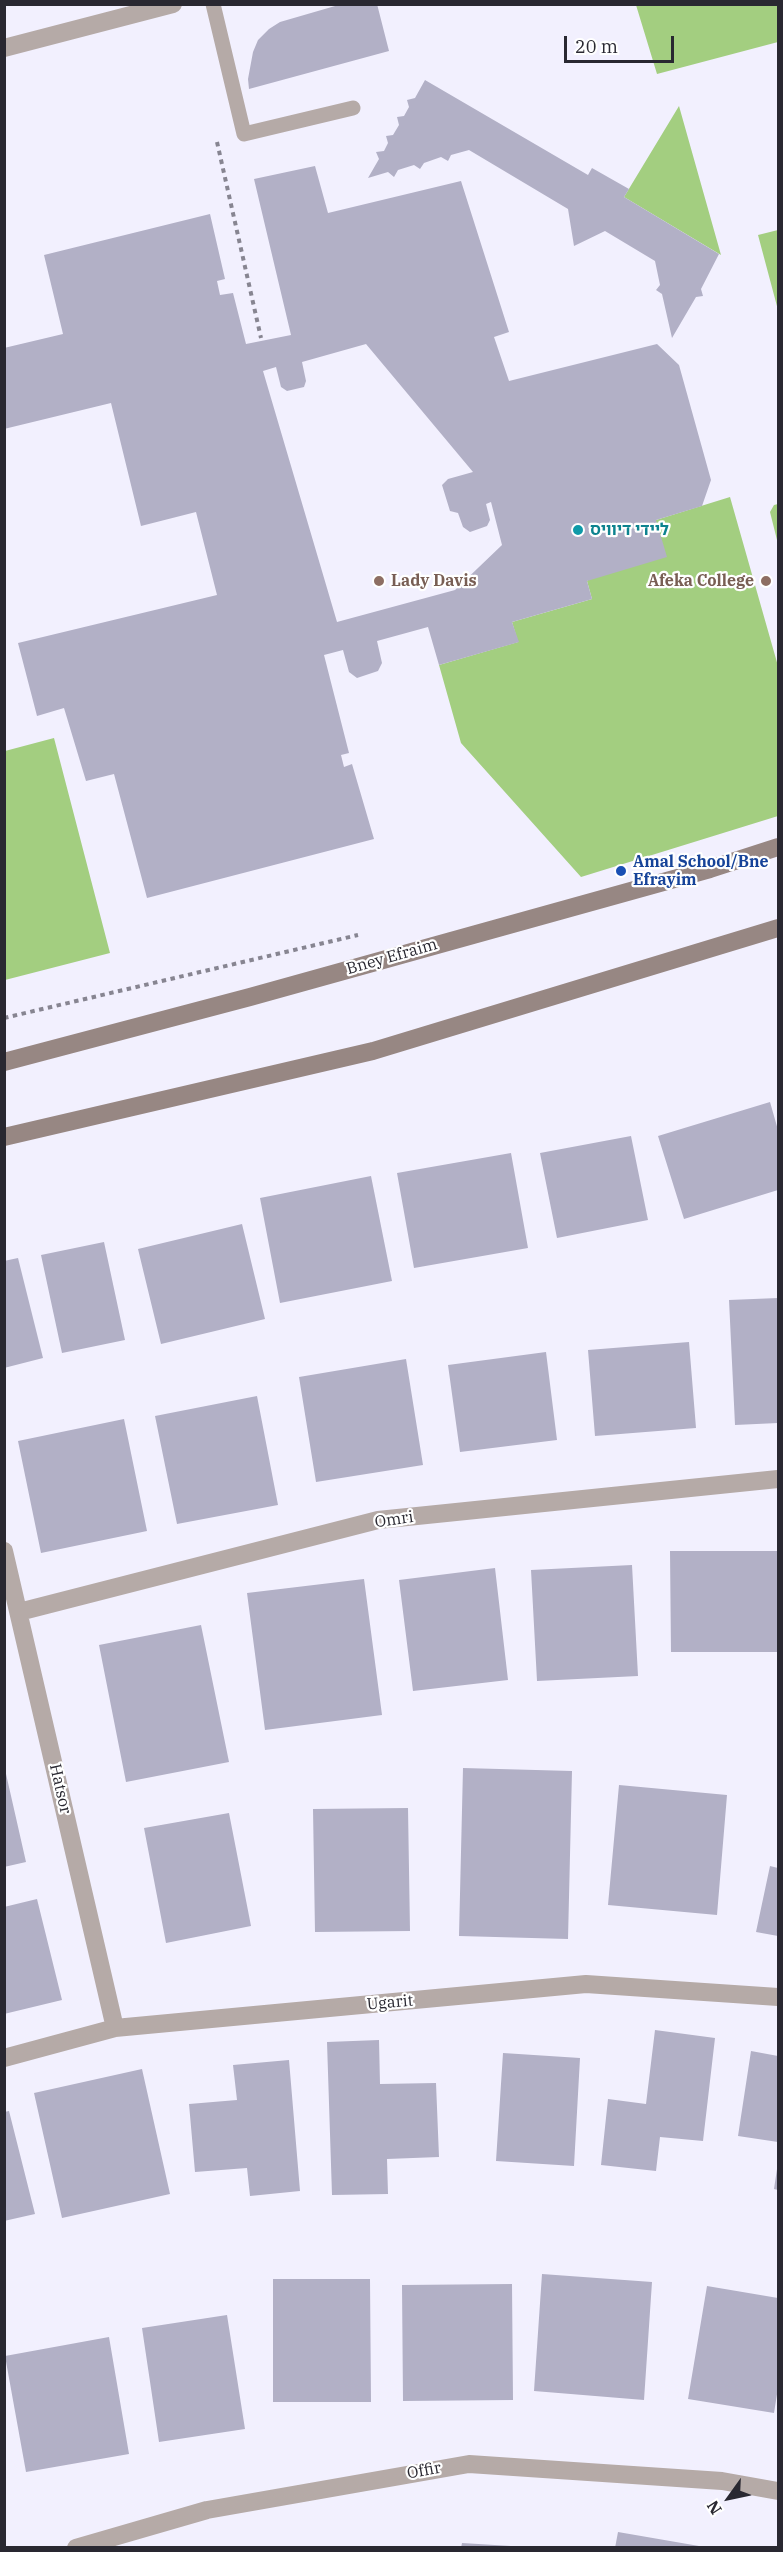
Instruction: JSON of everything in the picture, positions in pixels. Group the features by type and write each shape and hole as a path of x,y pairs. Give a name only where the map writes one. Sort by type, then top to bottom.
{"main road":[{"name":"Bney Efraim","path":"4,1062 249,997 710,869 778,847"},
{"path":"4,1137 373,1051 778,928"}],"street":[{"path":"4,48 135,9 173,4"},
{"name":"Omri","path":"19,1612 378,1520 778,1479"},
{"name":"Hatsor","path":"4,1551 115,2028"},
{"name":"Ugarit","path":"4,2058 115,2028 586,1984 778,1997"},
{"name":"Offir","path":"76,2547 207,2510 468,2463 722,2481 778,2492"}],"lane":[{"path":"213,4 244,134 352,108"}],"path":[{"path":"215,133 261,338"},
{"path":"4,1018 362,934"}],"green space":[{"path":"636,5 778,5 778,42 657,74"},
{"path":"679,106 721,255 624,197"},
{"path":"778,230 778,310 758,235"},
{"path":"730,497 778,666 778,816 581,877 461,743 439,665 518,642 512,622 592,599 587,581 656,520"},
{"path":"778,504 778,544 770,512 774,505"},
{"path":"54,738 110,953 5,980 5,751"}],"building":[{"path":"342,4 377,4 389,51 249,89 248,79 253,52 258,40 269,29 280,22"},
{"path":"425,80 588,175 592,168 629,189 624,197 719,254 701,289 703,296 696,297 672,338 662,294 656,290 660,285 655,261 605,231 574,246 568,209 469,150 451,155 448,161 441,157 424,163 420,169 414,165 398,170 394,177 388,172 368,178 379,159 376,152 384,151 388,143 386,136 393,135 399,125 397,117 404,116 409,107 407,100 415,98"},
{"name":"ליידי דיוויס","path":"315,166 328,213 461,181 509,332 494,337 509,381 657,344 679,365 711,480 702,506 656,520 667,557 587,581 592,599 512,622 519,642 439,665 428,627 377,641 382,663 378,671 357,678 349,672 343,650 324,655 349,753 341,755 344,767 352,764 374,839 147,898 114,774 86,781 64,708 37,716 18,643 217,595 196,512 141,526 111,403 4,429 4,348 63,334 44,255 210,214 225,279 217,281 220,295 233,293 246,344 291,335 254,179","holes":["366,344 473,472 448,479 442,485 450,511 458,513 463,527 470,532 487,526 490,520 486,504 491,502 502,545 455,590 337,622 263,371 276,367 281,387 287,391 304,387 306,381 302,362"]},
{"path":"770,1102 778,1130 778,1190 684,1219 658,1136"},
{"path":"631,1136 648,1220 557,1238 540,1153"},
{"path":"511,1153 528,1248 414,1268 397,1173"},
{"path":"371,1176 392,1281 280,1303 260,1198"},
{"path":"242,1224 265,1319 161,1344 138,1249"},
{"path":"104,1242 125,1340 62,1353 41,1255"},
{"path":"18,1258 43,1358 4,1368 4,1261"},
{"path":"778,1298 778,1423 735,1425 729,1300"},
{"path":"689,1342 696,1428 595,1436 588,1350"},
{"path":"546,1352 557,1440 460,1452 448,1365"},
{"path":"406,1359 423,1465 316,1482 299,1377"},
{"path":"257,1396 278,1505 177,1524 155,1416"},
{"path":"124,1419 147,1531 41,1553 18,1441"},
{"path":"670,1551 778,1551 778,1652 671,1652"},
{"path":"632,1565 638,1676 537,1681 531,1570"},
{"path":"495,1568 508,1680 413,1691 399,1580"},
{"path":"364,1579 382,1715 265,1730 247,1593"},
{"path":"201,1625 229,1762 126,1782 99,1645"},
{"path":"4,1765 26,1862 4,1867"},
{"path":"463,1768 572,1771 568,1939 459,1936"},
{"path":"619,1785 727,1795 717,1915 608,1905"},
{"path":"408,1808 410,1931 315,1932 313,1809"},
{"path":"229,1813 251,1926 166,1943 144,1828"},
{"path":"770,1866 778,1868 778,1936 756,1932"},
{"path":"37,1899 62,2000 4,2014 4,1907"},
{"path":"655,2030 715,2038 703,2141 660,2137 656,2171 601,2165 608,2099 646,2104"},
{"path":"379,2040 380,2084 436,2083 439,2157 387,2159 388,2194 332,2195 327,2042"},
{"path":"751,2051 778,2056 778,2142 738,2136"},
{"path":"503,2053 580,2058 574,2166 496,2161"},
{"path":"289,2060 300,2191 250,2196 247,2168 195,2172 189,2104 237,2100 233,2065"},
{"path":"142,2069 170,2194 62,2218 34,2093"},
{"path":"9,2111 35,2214 4,2221 4,2112"},
{"path":"778,2169 778,2190 774,2189"},
{"path":"542,2274 652,2282 644,2400 534,2391"},
{"path":"273,2279 370,2279 371,2402 273,2402"},
{"path":"512,2284 513,2400 403,2401 402,2285"},
{"path":"707,2286 778,2298 778,2388 774,2413 688,2399"},
{"path":"227,2315 245,2429 159,2442 142,2328"},
{"path":"109,2337 129,2454 26,2472 5,2356"},
{"path":"618,2532 699,2546 699,2548 615,2548"},
{"path":"462,2543 511,2546 511,2548 461,2548"}],"place":[{"name":"ליידי דיוויס","path":"578,530"},
{"name":"Lady Davis","path":"379,581"},
{"name":"Afeka College","path":"766,581"},
{"name":"Amal School/Bne Efrayim","path":"621,871"}]}
